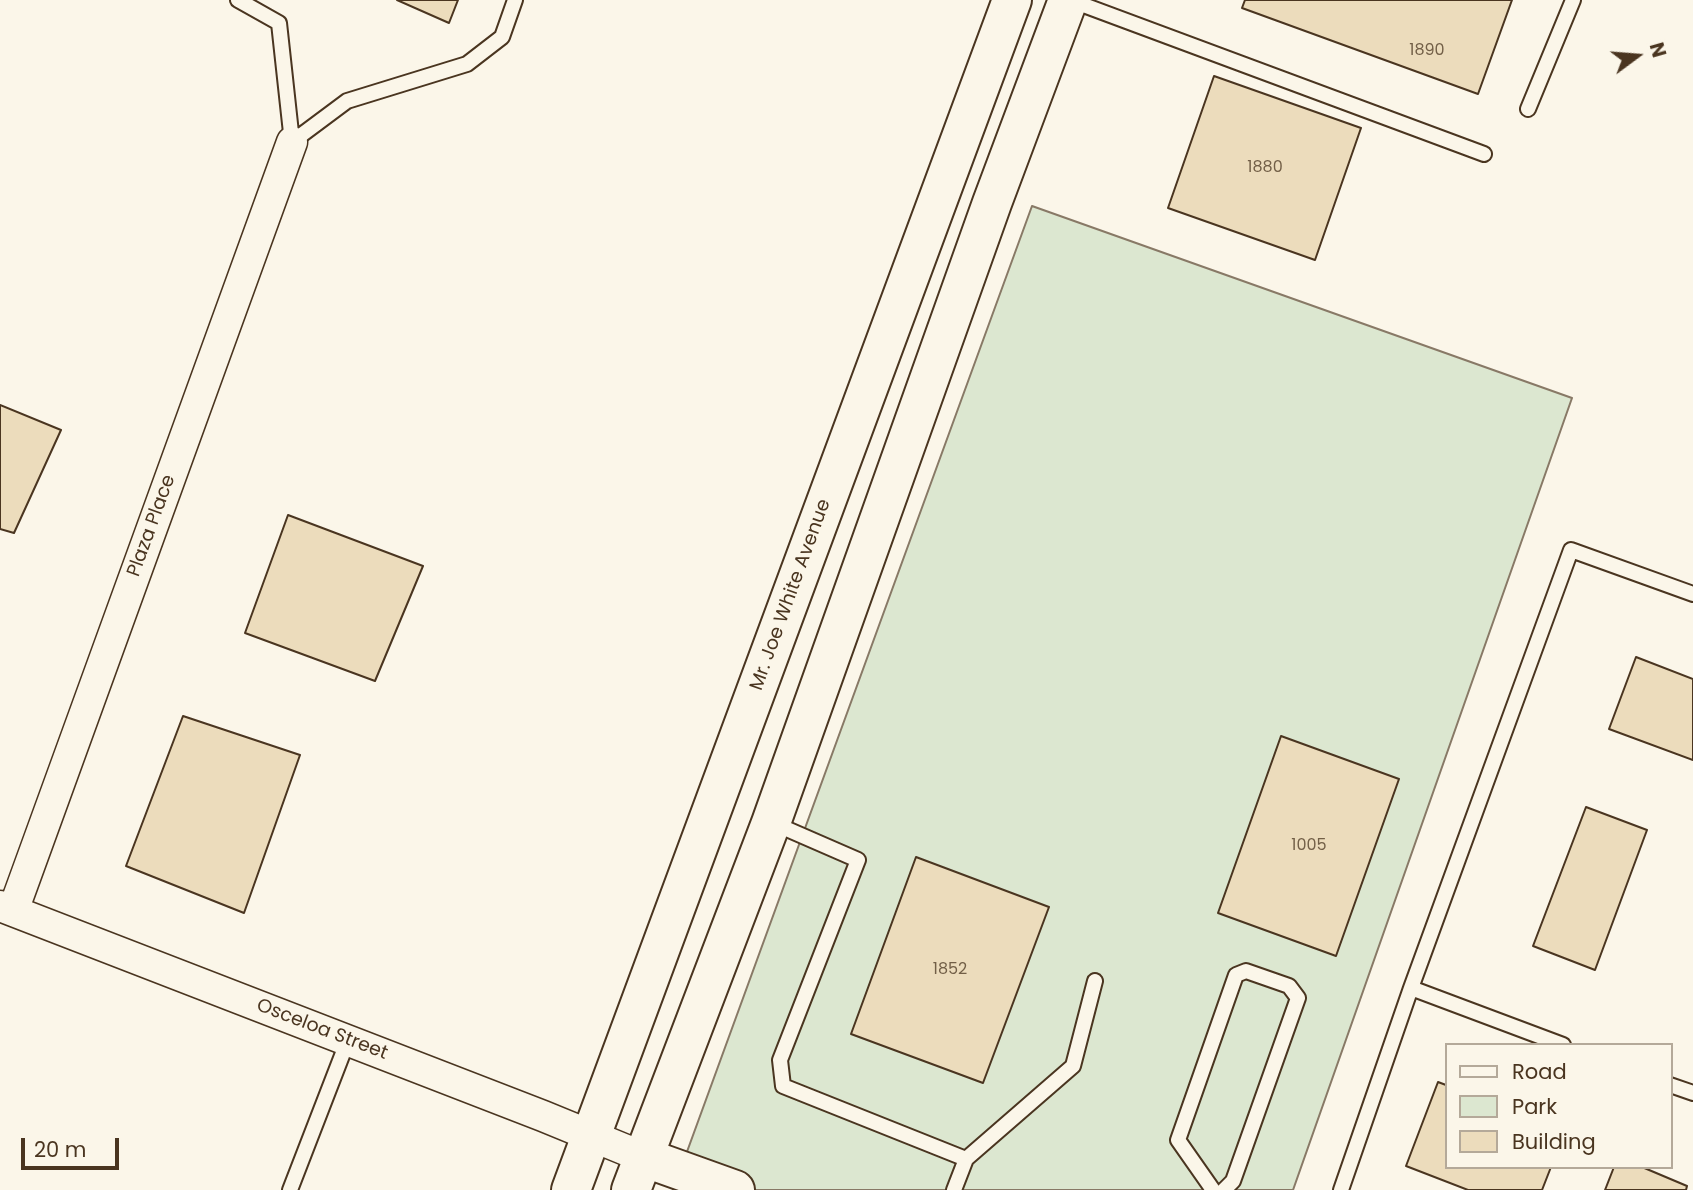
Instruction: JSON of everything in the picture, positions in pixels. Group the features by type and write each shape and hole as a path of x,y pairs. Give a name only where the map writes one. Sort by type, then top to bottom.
{"main road":[{"name":"Mr. Joe White Avenue","path":"572,1190 1012,0"},
{"path":"735,1190 637,1174 771,823 992,203 1069,0"}],"street":[{"name":"Plaza Place","path":"6,908 292,142"},
{"name":"Osceloa Street","path":"6,908 590,1136 637,1174"}],"lane":[{"path":"239,0 279,23 292,142 348,101 467,64 502,37 515,0"},
{"path":"1069,0 1484,154"},
{"path":"1528,109 1573,0"},
{"path":"1341,1190 1411,988 1571,550 1693,594"},
{"path":"771,823 858,860 780,1060 783,1086 967,1159"},
{"path":"1213,1190 1178,1140 1236,975 1246,971 1289,986 1298,998 1233,1181 1224,1190"},
{"path":"954,1190 967,1159 1073,1066 1095,981"},
{"path":"1411,988 1558,1043"},
{"path":"290,1190 348,1040"},
{"path":"1672,1086 1693,1093"}],"green space":[{"path":"1032,206 1572,398 1293,1190 673,1190"}],"building":[{"path":"397,0 458,0 449,23"},
{"path":"1245,0 1512,0 1478,94 1242,8"},
{"path":"1214,76 1361,128 1315,260 1168,208"},
{"path":"0,405 61,430 14,533 0,529"},
{"path":"288,515 423,566 375,681 245,633"},
{"path":"1636,657 1693,679 1693,760 1609,729"},
{"path":"183,716 300,755 244,913 126,866"},
{"path":"1281,736 1399,779 1336,956 1218,913"},
{"path":"1586,807 1647,830 1595,970 1533,946"},
{"path":"916,857 1049,907 983,1083 851,1034"},
{"path":"1438,1082 1444,1084 1444,1169 1550,1169 1542,1190 1468,1190 1406,1166"},
{"path":"1613,1169 1647,1169 1687,1186 1686,1190 1605,1190"}]}
